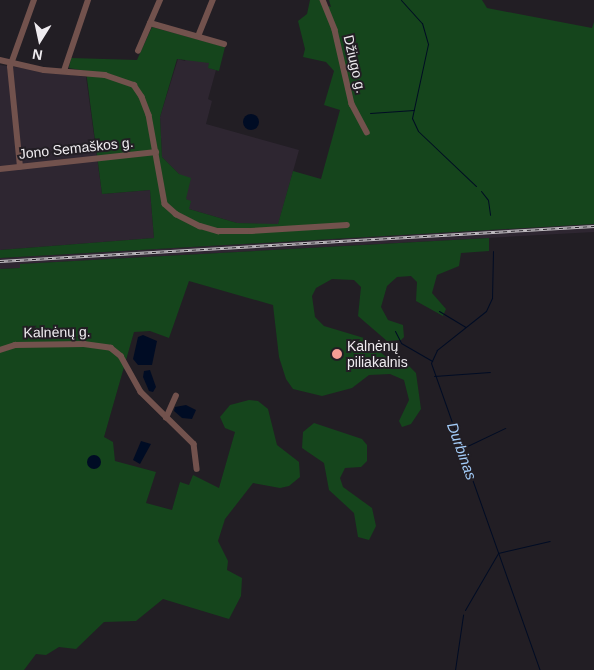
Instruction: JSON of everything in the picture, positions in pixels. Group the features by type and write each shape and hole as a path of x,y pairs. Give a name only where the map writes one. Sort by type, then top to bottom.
{"street":[{"path":"20,167 10,63 34,0"},
{"path":"64,71 88,0"},
{"path":"138,51 160,0"},
{"path":"199,34 213,0"},
{"name":"Džiugo g.","path":"323,0 335,30 352,104 367,132"},
{"path":"150,23 199,34 224,44"},
{"path":"0,60 64,71 105,74 134,85 144,102 156,152 165,204 176,214 200,226 218,231 250,231 346,225"},
{"name":"Jono Semaškos g.","path":"0,169 156,152"},
{"name":"Kalnėnų g.","path":"0,350 16,345 84,344 111,348 121,356 141,392 194,444 197,469"},
{"path":"166,418 176,396"}],"shaded area":[{"path":"186,58 210,63 209,68 216,70 208,99 212,101 206,124 299,150 278,225 237,223 189,209 179,174 162,157 160,117 178,59 185,61"},
{"path":"0,65 86,77 102,194 150,190 154,238 0,250"},
{"path":"594,224 594,232 21,264 21,268 0,269 0,258"}],"green space":[{"path":"310,0 320,0 322,4 331,7 329,0 482,0 487,8 592,28 594,22 594,224 0,258 0,250 154,238 150,190 102,194 86,71 69,68 71,58 137,60 152,27 225,47 219,71 208,68 209,63 177,59 160,117 162,157 179,174 191,178 186,199 191,201 189,209 237,223 278,224 293,171 321,179 340,110 324,105 334,71 326,62 303,57 305,49 298,21 307,14"},
{"path":"489,238 489,251 461,253 459,266 437,275 432,293 446,309 443,316 416,301 417,282 411,276 397,277 387,286 381,307 388,320 403,325 404,337 401,340 387,341 358,316 361,287 354,280 332,279 316,288 312,296 315,317 324,326 364,338 385,356 407,364 416,373 421,409 411,424 402,427 399,421 409,400 404,380 390,374 369,375 352,388 322,396 293,389 286,379 279,357 273,305 189,281 169,338 150,331 134,332 104,437 113,442 115,461 156,472 146,503 172,510 180,482 189,485 193,475 219,488 235,432 225,428 220,417 230,405 249,400 258,401 268,409 277,445 299,462 300,477 289,486 280,488 253,483 225,519 218,541 228,561 227,570 242,578 241,596 229,619 163,599 136,621 104,622 76,649 59,647 46,655 36,654 24,670 0,670 0,269 20,268 20,264"},
{"path":"314,423 362,439 367,445 367,461 361,467 345,468 340,478 343,487 372,508 376,526 369,540 358,537 354,513 329,490 324,463 302,448 303,432"}],"water":[{"path":"251,114 257,116 259,122 257,128 251,130 245,128 243,122 245,116"},
{"path":"143,335 157,341 152,365 138,365 133,359 138,337"},
{"path":"150,370 156,387 153,392 149,391 143,377 144,371"},
{"path":"186,405 196,410 192,419 182,418 174,411 175,407"},
{"path":"141,441 151,444 140,464 133,460"},
{"path":"91,455 97,455 101,462 97,469 91,469 87,465 87,459"}],"waterway":[{"name":"Durbinas","path":"401,0 422,23 428,44 412,118 418,131 476,186"},
{"path":"370,113 414,110"},
{"name":"Durbinas","path":"481,191 488,200 490,215"},
{"name":"Durbinas","path":"493,251 492,298 486,311 437,350 431,363 540,670"},
{"path":"439,311 466,327"},
{"path":"395,331 401,343 432,361"},
{"path":"434,376 490,372"},
{"path":"461,449 505,428"},
{"path":"465,610 498,553 550,541"},
{"path":"455,670 463,615"}],"railway":[{"path":"0,261 594,226"}],"place":[{"name":"Kalnėnų piliakalnis","path":"337,354"}]}
